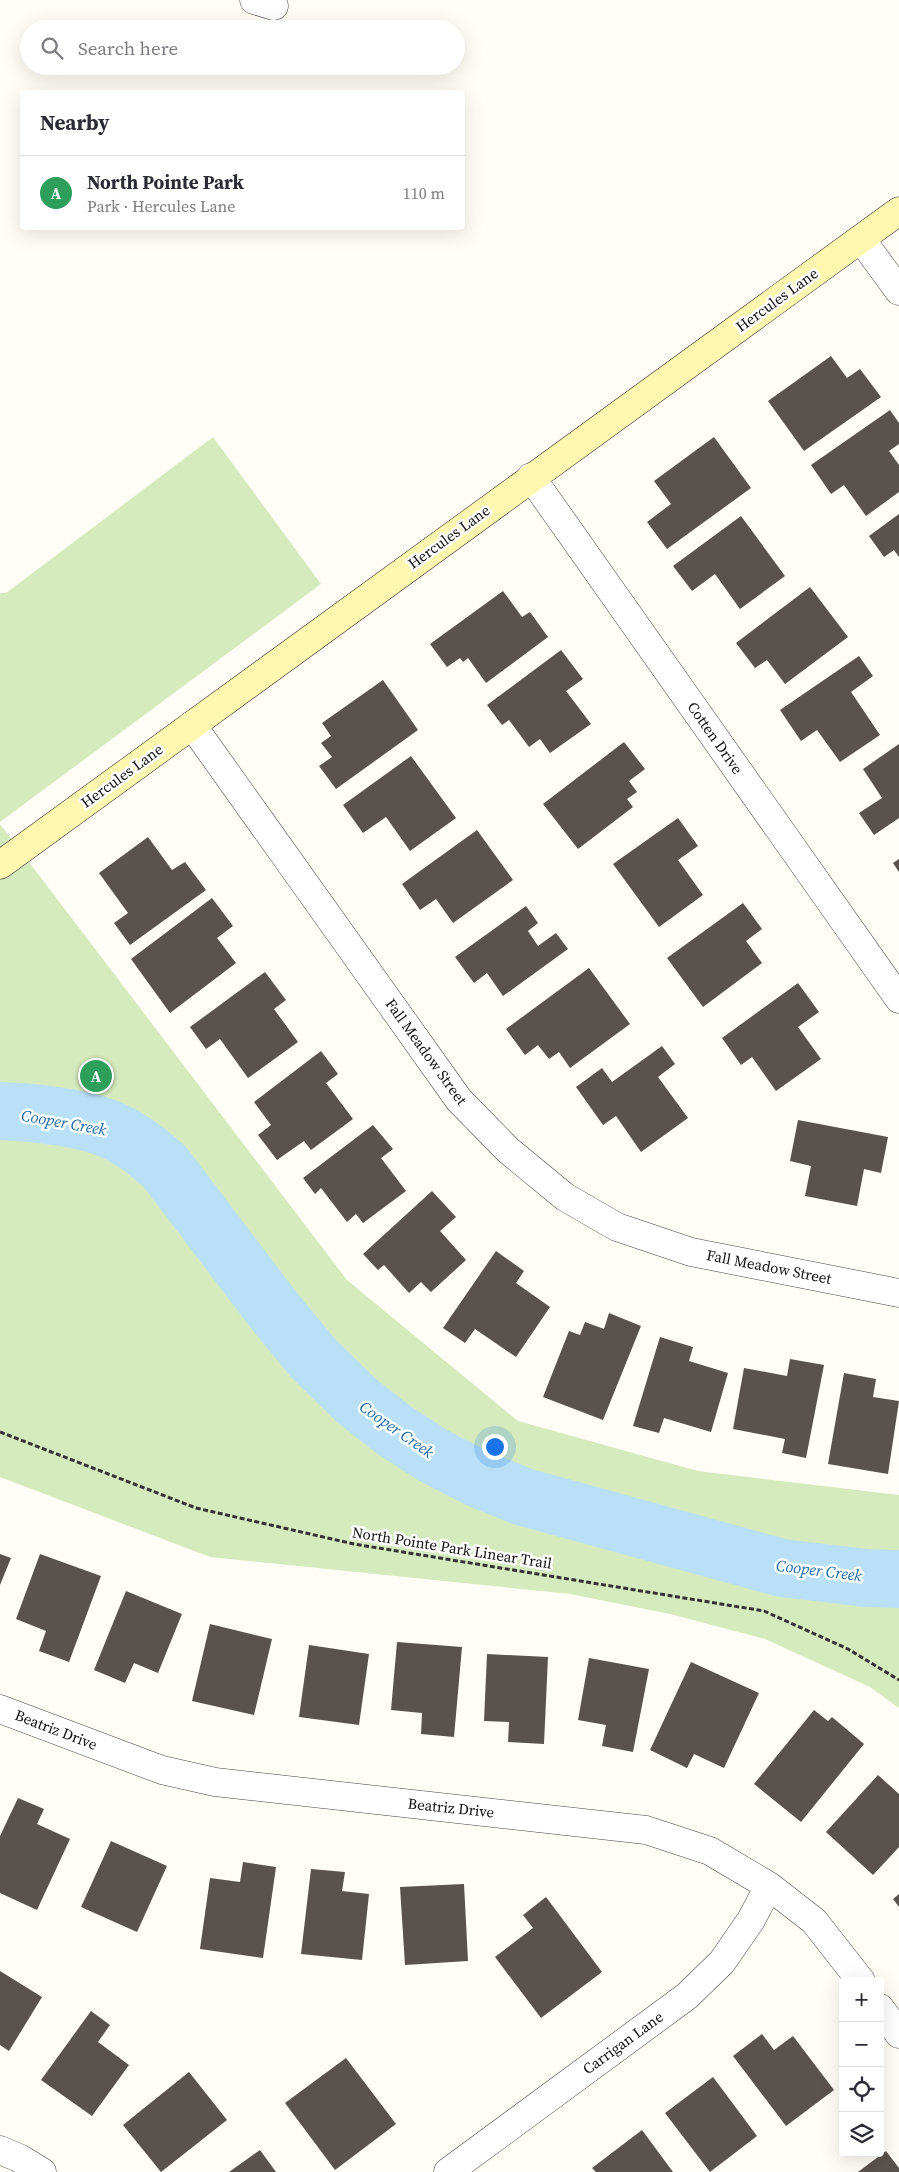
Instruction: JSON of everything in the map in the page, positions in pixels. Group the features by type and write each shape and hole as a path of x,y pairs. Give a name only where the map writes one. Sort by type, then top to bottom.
{"street":[{"name":"Hercules Lane","path":"0,865 899,211"},
{"path":"861,239 899,291"},
{"name":"Cotten Drive","path":"531,478 899,999"},
{"name":"Fall Meadow Street","path":"192,725 459,1100 508,1150 565,1197 617,1227 691,1252 899,1293"},
{"name":"Beatriz Drive","path":"0,1709 162,1770 215,1782 646,1830 710,1851 769,1886 814,1921 857,1977"},
{"name":"Carrigan Lane","path":"448,2172 687,1996 722,1962 751,1920 769,1886"},
{"path":"884,2013 899,2034"},
{"path":"0,2150 19,2158 42,2172"}],"path":[{"name":"North Pointe Park Linear Trail","path":"0,1432 196,1508 354,1544 764,1612 848,1649 899,1680"}],"green space":[{"path":"213,437 321,584 0,822 0,593 6,593"},
{"path":"0,824 347,1280 518,1421 698,1471 899,1495 899,1708 870,1687 765,1639 670,1614 570,1594 210,1557 0,1477"}],"building":[{"path":"831,356 847,378 860,369 881,397 804,451 768,401"},
{"path":"890,410 899,423 899,444 889,451 899,465 899,492 866,516 844,485 831,494 811,465"},
{"path":"714,437 751,488 667,549 647,522 671,504 654,481"},
{"path":"899,514 899,557 894,550 884,557 869,536"},
{"path":"741,516 785,576 740,609 715,574 692,591 673,566"},
{"path":"810,587 848,637 785,684 767,660 755,668 736,643"},
{"path":"503,591 522,617 530,612 548,637 486,683 468,658 463,662 460,658 447,667 430,644"},
{"path":"561,650 583,679 566,691 591,724 550,753 540,739 529,747 509,720 502,725 487,705"},
{"path":"859,656 873,676 851,692 880,735 840,762 817,730 801,741 780,710"},
{"path":"383,680 418,730 336,789 319,766 332,757 321,743 331,736 322,723"},
{"path":"624,742 645,769 629,781 637,792 627,799 633,807 578,849 543,804"},
{"path":"899,744 899,818 874,835 859,813 882,798 863,769"},
{"path":"411,756 456,818 410,851 386,817 363,833 343,805"},
{"path":"678,818 698,846 678,860 703,895 659,927 613,864"},
{"path":"477,830 513,880 453,923 436,899 420,910 402,884"},
{"path":"148,837 172,870 185,862 206,890 130,945 114,923 128,913 99,873"},
{"path":"899,859 899,872 893,863"},
{"path":"212,898 233,926 217,938 236,963 170,1013 131,959"},
{"path":"743,903 762,929 746,941 762,963 703,1007 667,958"},
{"path":"526,906 538,923 528,931 538,946 556,933 568,949 503,996 487,973 474,983 455,957"},
{"path":"589,968 630,1024 570,1068 559,1052 549,1059 538,1045 525,1055 506,1029"},
{"path":"265,972 286,1000 274,1009 298,1042 248,1078 220,1039 206,1049 190,1027"},
{"path":"798,983 819,1012 798,1027 821,1059 776,1091 752,1057 741,1065 722,1038"},
{"path":"662,1046 675,1064 658,1077 688,1118 641,1152 616,1116 603,1125 576,1087 602,1068 612,1082"},
{"path":"321,1051 338,1074 326,1083 353,1119 311,1150 304,1141 277,1160 258,1135 271,1125 254,1102"},
{"path":"798,1120 888,1137 881,1173 864,1169 857,1206 805,1196 811,1166 790,1161"},
{"path":"373,1125 393,1149 381,1158 406,1191 363,1223 356,1214 347,1222 321,1188 315,1194 303,1178"},
{"path":"432,1191 456,1217 440,1231 466,1260 431,1292 421,1282 409,1293 384,1265 378,1270 363,1254"},
{"path":"496,1251 524,1271 516,1283 550,1307 516,1357 475,1329 465,1343 443,1328"},
{"path":"609,1313 641,1326 603,1420 543,1397 569,1331 580,1335 585,1322 604,1329"},
{"path":"660,1337 693,1347 689,1361 728,1373 711,1432 664,1418 659,1433 633,1426"},
{"path":"790,1359 824,1365 806,1458 782,1453 785,1439 733,1429 744,1368 787,1376"},
{"path":"844,1373 876,1379 873,1397 899,1401 888,1474 828,1464"},
{"path":"0,1554 11,1558 0,1585"},
{"path":"40,1554 101,1576 69,1662 39,1651 46,1631 16,1619"},
{"path":"126,1591 182,1614 158,1673 134,1663 125,1683 94,1670"},
{"path":"210,1624 272,1639 254,1715 192,1701"},
{"path":"397,1642 462,1647 454,1737 421,1734 422,1713 391,1710"},
{"path":"309,1645 369,1654 359,1725 299,1717"},
{"path":"487,1654 548,1657 544,1744 508,1742 509,1722 484,1721"},
{"path":"589,1658 649,1669 633,1752 602,1746 606,1725 578,1720"},
{"path":"691,1662 759,1693 724,1768 694,1754 687,1768 650,1750"},
{"path":"814,1710 828,1721 832,1717 864,1744 801,1822 754,1784"},
{"path":"878,1775 899,1794 899,1847 873,1875 826,1832"},
{"path":"18,1798 44,1809 37,1824 70,1839 37,1910 0,1893 0,1836"},
{"path":"111,1841 167,1866 137,1932 81,1907"},
{"path":"243,1862 276,1867 263,1958 200,1949 210,1878 240,1882"},
{"path":"311,1869 345,1872 342,1891 369,1894 362,1960 301,1954"},
{"path":"464,1884 468,1961 405,1965 400,1887"},
{"path":"899,1894 899,1907 893,1899"},
{"path":"546,1897 602,1972 541,2018 495,1957 533,1928 523,1915"},
{"path":"0,1971 42,1997 9,2051 0,2045"},
{"path":"91,2011 110,2025 98,2042 129,2065 92,2116 41,2080"},
{"path":"762,2034 774,2050 793,2036 834,2090 786,2126 733,2056"},
{"path":"346,2058 396,2124 335,2170 285,2103"},
{"path":"189,2072 227,2120 161,2172 123,2125"},
{"path":"713,2077 757,2136 710,2172 665,2113"},
{"path":"642,2130 673,2172 596,2172 592,2168"},
{"path":"260,2150 276,2172 229,2172"},
{"path":"886,2151 899,2168 899,2172 858,2172 878,2157 884,2157"}],"waterway":[{"name":"Cooper Creek","path":"0,1111 44,1114 92,1123 118,1133 148,1153 165,1167 272,1308 313,1358 357,1401 394,1430 434,1456 479,1479 524,1497 782,1568 866,1578 899,1579"}],"place":[{"name":"North Pointe Park","path":"96,1076"}]}
